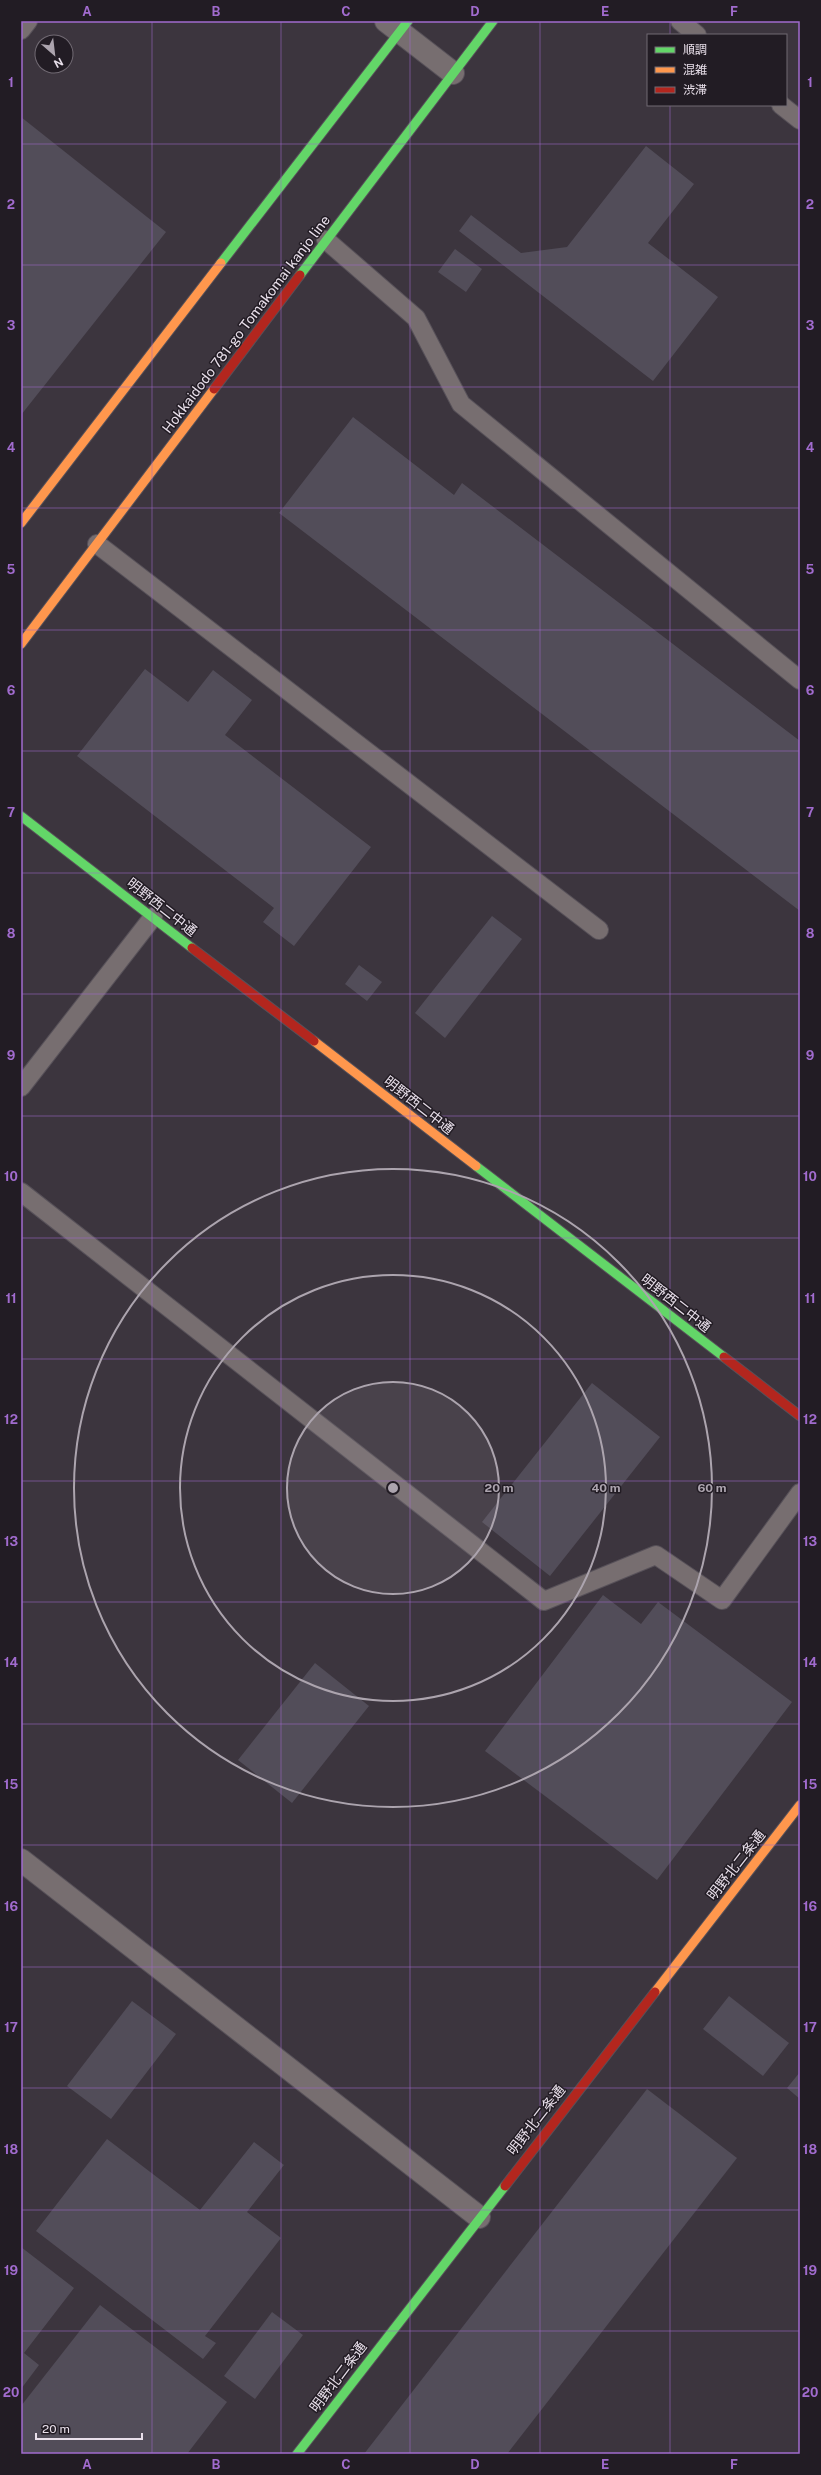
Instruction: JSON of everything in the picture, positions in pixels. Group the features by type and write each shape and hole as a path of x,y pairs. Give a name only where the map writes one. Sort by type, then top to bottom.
{"street":[{"name":"Hokkaidodo 781-go Tomakomai kanjo line","path":"21,644 493,21"},
{"path":"21,523 398,25 453,73"},
{"name":"明野西二中通","path":"21,816 800,1416"},
{"name":"明野北二条通","path":"297,2454 479,2217 800,1805"},
{"path":"21,1860 479,2217"}],"lane":[{"path":"21,30 28,21"},
{"path":"680,21 696,34"},
{"path":"782,106 800,120"},
{"path":"326,240 416,318 461,404 800,680"},
{"path":"97,544 599,930"},
{"path":"21,1087 152,917"},
{"path":"21,1192 544,1601 656,1555 722,1600 800,1493"}],"building":[{"path":"21,117 166,232 21,415"},
{"path":"646,146 694,184 648,243 718,297 653,381 459,231 471,215 521,253 567,247"},
{"path":"455,249 482,269 466,292 438,272"},
{"path":"353,417 454,495 462,483 800,741 800,911 279,513"},
{"path":"145,669 188,702 213,670 252,700 225,735 371,847 294,946 263,922 274,908 77,756"},
{"path":"492,916 522,939 445,1038 415,1013"},
{"path":"359,965 382,982 367,1001 345,984"},
{"path":"592,1383 660,1437 550,1576 482,1522"},
{"path":"603,1595 641,1624 658,1602 792,1702 657,1880 485,1751"},
{"path":"315,1663 369,1706 292,1803 238,1760"},
{"path":"729,1996 789,2043 763,2076 703,2029"},
{"path":"132,2001 176,2034 111,2119 67,2086"},
{"path":"800,2072 800,2099 787,2088"},
{"path":"647,2089 737,2158 507,2454 364,2454"},
{"path":"107,2139 200,2210 254,2142 284,2165 247,2212 281,2238 205,2336 216,2343 203,2359 36,2231"},
{"path":"21,2247 74,2288 24,2353 39,2365 21,2389"},
{"path":"100,2305 227,2402 187,2454 21,2454 21,2406"},
{"path":"272,2312 303,2335 255,2399 224,2376"}],"traffic: fast":[{"path":"221,263 408,21"},
{"path":"300,275 493,21"},
{"path":"21,816 192,948"},
{"path":"476,1166 724,1357"},
{"path":"297,2454 505,2186"}],"traffic: slow":[{"path":"21,523 221,263"},
{"path":"21,644 214,389"},
{"path":"314,1041 476,1166"},
{"path":"655,1992 800,1805"}],"traffic: jam":[{"path":"214,389 300,275"},
{"path":"192,948 314,1041"},
{"path":"724,1357 800,1416"},
{"path":"505,2186 655,1992"}]}
